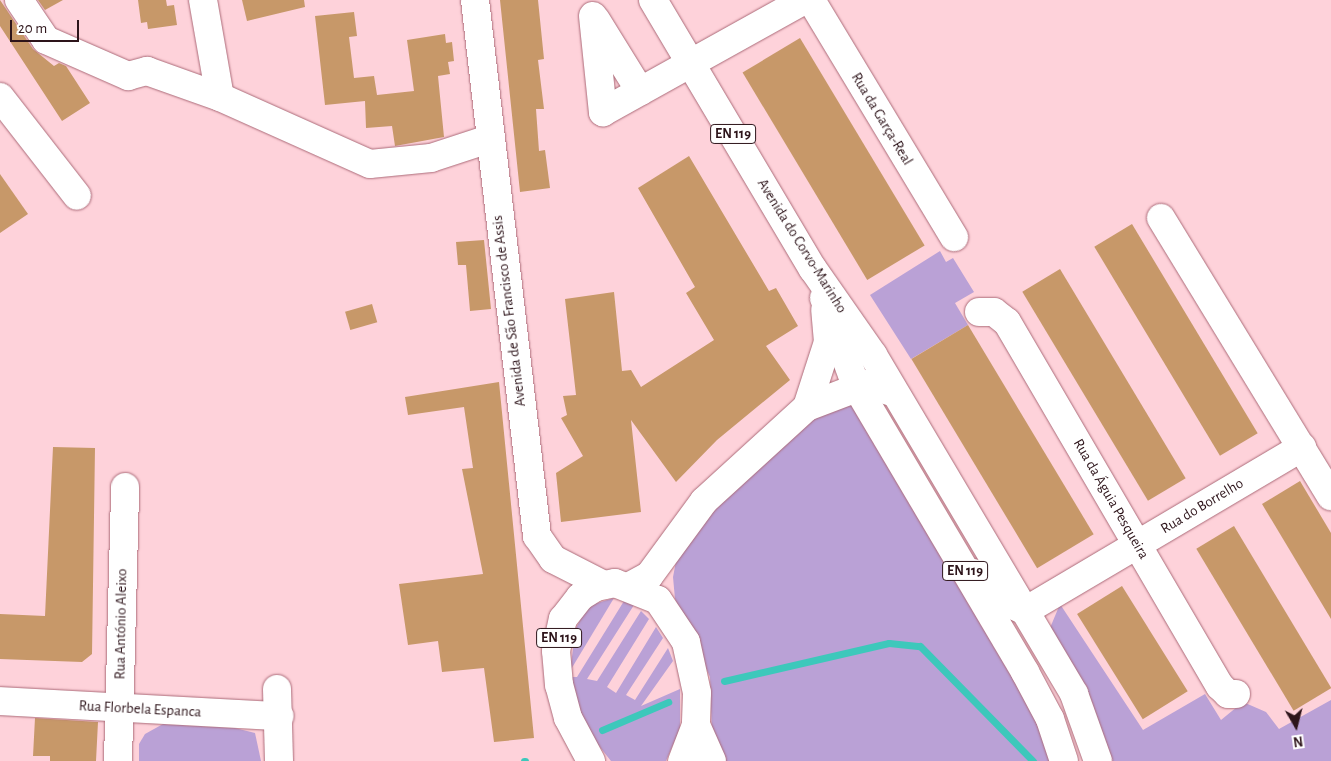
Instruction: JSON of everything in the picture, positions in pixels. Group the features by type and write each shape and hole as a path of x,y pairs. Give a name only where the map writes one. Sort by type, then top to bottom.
{"street":[{"path":"19,0 46,40 128,76 147,71 220,97 370,164 431,158 489,139"},
{"path":"202,0 220,97"},
{"name":"Avenida de São Francisco de Assis","path":"476,0 489,139 537,536 553,559 616,586 658,600 686,642 697,693 696,725 682,761"},
{"name":"Avenida do Corvo-Marinho","path":"653,0 813,269 895,393 951,491 1025,611"},
{"path":"588,8 603,112 804,0"},
{"name":"Rua da Garça-Real","path":"811,0 954,237"},
{"path":"588,8 640,91"},
{"path":"0,97 77,196"},
{"path":"1161,218 1331,496"},
{"name":"EN 119","path":"813,269 856,386 1014,652 1050,719 1064,761"},
{"path":"807,408 828,342 824,299"},
{"name":"Rua da Águia Pesqueira","path":"979,312 994,312 1007,322 1220,686 1228,694 1236,694"},
{"path":"616,586 648,576 704,501 807,408 856,386 867,384 895,393"},
{"name":"Rua do Borrelho","path":"1025,611 1302,447"},
{"name":"Rua António Aleixo","path":"118,761 125,487"},
{"path":"951,548 992,596 1025,611 1014,652"},
{"name":"EN 119","path":"591,761 575,733 558,685 556,651 563,619 580,598 616,586"},
{"name":"EN 119","path":"1025,611 1074,694 1098,761"},
{"path":"277,689 280,716 279,761"},
{"name":"Rua Florbela Espanca","path":"0,701 280,716"},
{"path":"696,725 712,761"},
{"name":"EN 119","path":"575,733 577,761"}],"shaded area":[{"path":"940,251 946,262 953,258 974,292 955,303 968,325 911,359 870,295"},
{"path":"851,399 1004,654 1057,761 722,761 712,736 710,677 675,599 673,577 677,556 689,527 813,419"},
{"path":"614,598 570,671 576,628 584,613 594,604"},
{"path":"624,601 634,605 587,679 597,681 641,611 649,619 607,687 616,693 656,627 663,638 626,695 635,700 668,648 673,661 641,706 680,689 680,729 666,761 611,761 583,726 571,677 577,677"},
{"path":"1060,604 1143,730 1205,694 1221,720 1243,702 1266,712 1279,729 1331,700 1331,761 1109,761 1050,628"},
{"path":"163,724 235,728 255,733 261,761 139,761 139,744 145,734"}],"building":[{"path":"0,0 33,49 54,66 59,63 66,66 90,103 62,121 0,26"},
{"path":"38,0 63,0 45,10"},
{"path":"138,0 166,0 167,6 174,5 177,25 148,29 147,22 141,23"},
{"path":"242,0 304,0 305,7 247,21"},
{"path":"500,0 538,0 544,59 538,60 544,109 536,109 539,151 545,150 550,188 520,192"},
{"path":"354,12 357,36 349,37 354,78 374,76 377,95 414,91 407,40 445,34 446,43 452,42 454,61 448,62 450,74 438,76 444,137 395,146 392,126 366,128 365,101 325,105 315,16"},
{"path":"800,38 925,245 867,280 743,73"},
{"path":"689,156 769,291 776,288 798,326 766,346 790,380 717,440 676,482 631,420 641,512 561,522 556,473 583,456 561,418 567,415 563,396 576,395 565,299 614,292 622,371 631,370 641,387 714,340 686,293 695,287 638,188"},
{"path":"0,174 28,214 0,233"},
{"path":"1132,224 1258,433 1220,456 1094,247"},
{"path":"484,240 491,309 470,311 466,265 458,265 456,242"},
{"path":"1060,269 1186,478 1148,501 1022,292"},
{"path":"372,304 377,322 350,330 345,312"},
{"path":"968,325 1094,534 1037,568 911,359"},
{"path":"499,382 534,738 494,742 484,668 442,672 438,641 408,645 399,584 483,574 462,469 473,468 464,407 408,415 405,397"},
{"path":"53,447 95,448 92,654 82,662 0,659 0,614 45,616"},
{"path":"1300,481 1331,533 1331,619 1262,504"},
{"path":"1234,526 1331,687 1294,711 1196,549"},
{"path":"1122,586 1188,691 1143,719 1077,614"},
{"path":"35,718 98,722 96,761 50,761 50,756 33,756"}],"waterway":[{"path":"724,681 889,643 920,646 1033,761"},
{"path":"602,730 668,702"}]}
